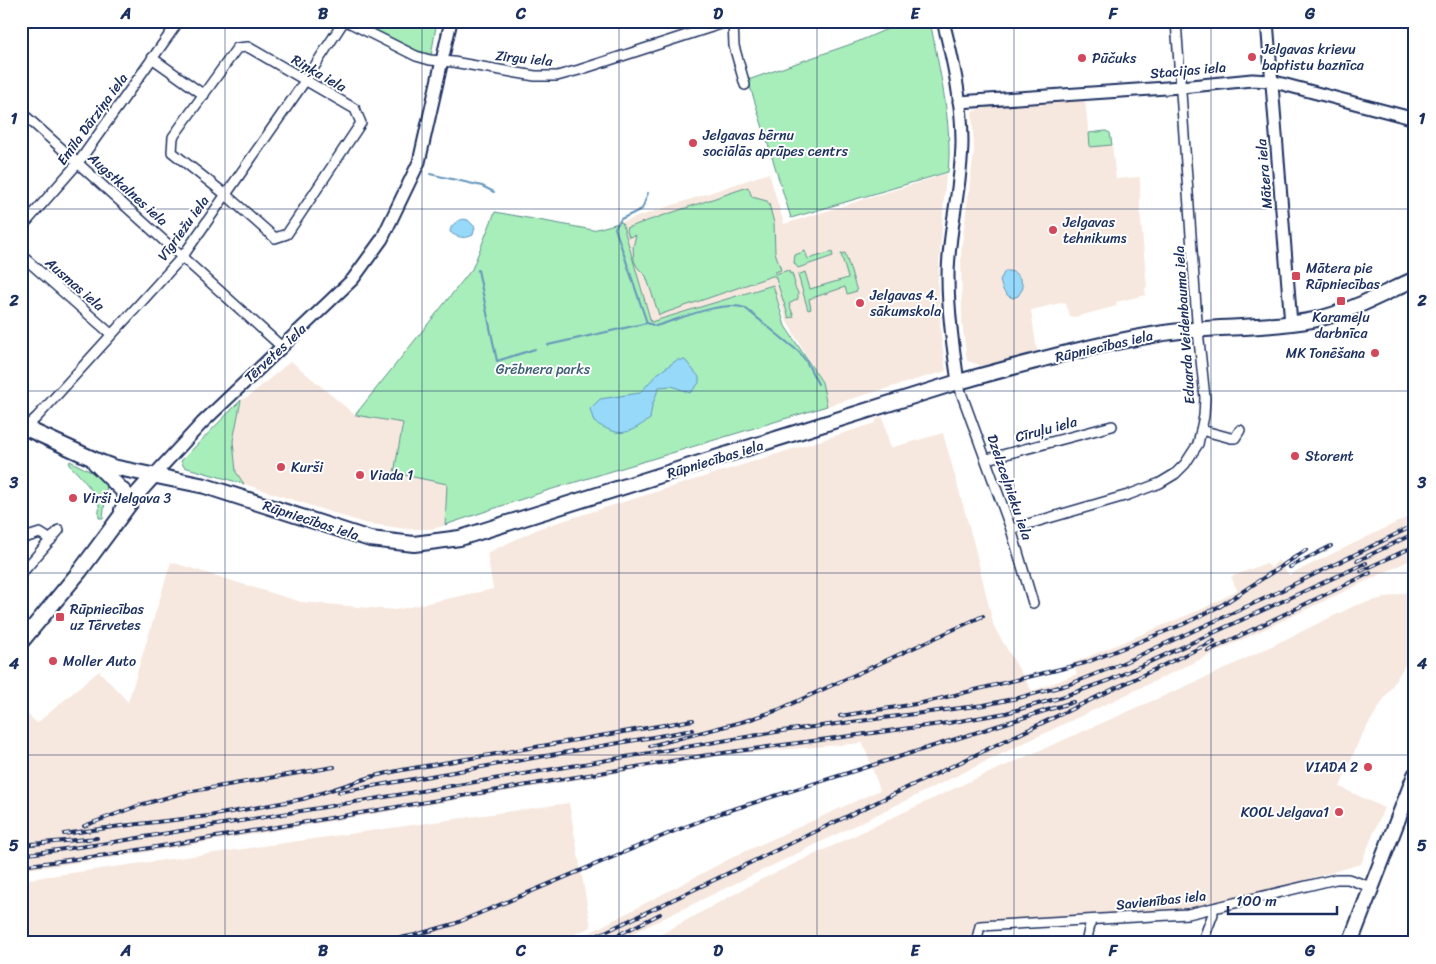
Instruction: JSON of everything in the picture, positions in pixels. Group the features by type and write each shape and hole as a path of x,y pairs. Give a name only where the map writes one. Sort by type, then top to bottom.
{"main road":[{"name":"Rūpniecības iela","path":"23,429 112,467 216,489 370,539 426,544 460,538 958,382 1023,364 1159,334 1198,329 1292,324 1319,319 1415,278"},
{"path":"91,459 126,493 126,502 121,516"},
{"name":"Tērvetes iela","path":"21,642 80,571 137,494 154,475"},
{"path":"1350,943 1415,776"}],"street":[{"name":"Emīla Dārziņa iela","path":"21,228 78,163 178,21"},
{"name":"Zirgu iela","path":"345,21 416,56 524,75 546,77 557,76 732,21"},
{"name":"Vīgriežu iela","path":"23,429 37,417 183,256 345,21"},
{"name":"Tērvetes iela","path":"154,475 202,423 353,279 382,239 419,162 451,21"},
{"path":"732,21 734,46 745,84"},
{"path":"943,21 954,66 962,141 948,276 952,336 958,382"},
{"name":"Eduarda Veidenbauma iela","path":"1011,529 1128,495 1160,482 1175,474 1193,454 1202,430 1204,398 1176,21"},
{"name":"Mātera iela","path":"1267,21 1292,324"},
{"name":"Riņķa iela","path":"248,47 355,109 361,123 287,234 275,238 225,194 172,152 173,137 204,95 237,48 248,47"},
{"path":"152,58 204,95"},
{"name":"Stacijas iela","path":"958,102 1181,87 1252,80 1271,82 1415,119"},
{"name":"Augstkalnes iela","path":"21,112 282,347"},
{"name":"Ausmas iela","path":"21,255 111,334"},
{"name":"Dzelzceļnieku iela","path":"958,382 1011,529 1033,603"},
{"name":"Cīruļu iela","path":"986,459 1112,426"},
{"path":"1202,430 1231,438 1236,438 1240,430"},
{"path":"21,574 59,530"},
{"path":"21,539 40,534 51,540"},
{"name":"Savienības iela","path":"976,943 980,926 1171,916 1212,909 1336,879 1348,879 1372,887"},
{"path":"1202,943 1213,914 1212,909"},
{"path":"1086,943 1091,920"}],"shaded area":[{"name":"Jelgavas tehnikums","path":"1085,100 1090,146 1112,145 1116,179 1140,177 1140,210 1147,287 1145,288 1146,295 1116,302 1117,306 1075,317 1070,317 1065,302 1031,310 1037,351 983,366 967,361 962,323 961,251 974,152 972,112 982,108"},
{"name":"Jelgavas 4. sākumskola","path":"769,173 784,224 946,174 938,279 941,336 946,371 827,406 822,382 787,322 773,285 651,323 622,222"},
{"path":"291,361 355,415 404,423 394,473 447,484 444,526 431,529 407,529 364,523 244,484 236,472 233,441 241,400 249,396"},
{"path":"883,417 890,448 943,433 975,548 994,627 1032,691 1077,674 1073,663 1202,609 1229,595 1237,590 1231,577 1266,563 1271,568 1278,560 1289,575 1414,514 1415,558 1026,742 613,943 570,943 735,856 880,790 863,743 731,754 112,858 21,870 21,708 37,723 99,671 128,702 171,562 301,602 395,610 493,589 487,553 540,528 876,423 876,419"},
{"path":"1415,590 1415,649 1360,738 1340,787 1384,808 1361,864 1255,894 1190,909 1010,919 975,937 932,943 645,943 760,880 966,783 1218,672 1356,605"},
{"path":"569,803 591,927 554,943 21,943 21,880"}],"green space":[{"path":"354,21 437,21 431,56 413,52"},
{"path":"906,21 930,21 947,116 949,135 948,172 791,218 748,80 857,42"},
{"path":"1106,131 1110,133 1112,145 1090,147 1089,133"},
{"path":"748,187 752,197 767,201 769,204 774,223 775,252 781,270 775,272 775,274 789,270 790,274 792,273 794,285 798,293 798,299 789,304 794,317 789,318 775,276 659,315 646,276 634,261 633,247 636,235 629,237 626,228"},
{"name":"Grēbnera parks","path":"495,212 593,230 622,222 651,322 773,285 785,326 822,382 827,406 546,491 445,525 447,484 394,473 403,423 355,415 472,269"},
{"path":"805,251 808,259 832,252 833,256 798,268 794,263 795,255"},
{"path":"845,253 857,291 847,294 845,287 809,299 811,309 808,310 798,275 805,272 810,289 848,278 841,254"},
{"path":"241,400 233,441 236,472 244,484 184,467 181,461"},
{"path":"70,461 99,476 107,483 103,518 99,518 98,501 82,478 69,465"}],"water":[{"path":"463,219 468,220 475,227 473,235 462,237 450,232 456,222"},
{"path":"1005,271 1013,272 1020,278 1023,288 1018,296 1013,298 1005,293 1000,280"},
{"path":"677,360 685,360 699,377 699,383 690,393 672,386 659,387 652,406 650,419 634,429 622,433 610,430 594,422 590,409 600,399 640,393 657,374"}],"waterway":[{"path":"430,174 482,186 494,192"},
{"path":"648,193 642,209 621,219 615,228 647,323 656,326 701,311 725,306 745,308 799,352 818,384"},
{"path":"478,270 497,361 535,349"},
{"path":"548,345 647,323"}],"railway":[{"path":"21,855 108,843 782,731 984,705 1022,697 1070,684 1116,666 1270,596 1415,525"},
{"path":"1357,561 1411,535"},
{"path":"1290,567 1331,546"},
{"path":"1361,571 1415,546"},
{"path":"1219,607 1306,550"},
{"path":"21,866 114,854 708,755 948,723 1006,713 1059,698 1110,680 1366,563"},
{"path":"1208,651 1370,573"},
{"path":"840,716 922,703 1085,663 1184,624 1224,604"},
{"path":"650,746 745,721 778,710 983,616"},
{"path":"582,943 1214,641"},
{"path":"376,943 454,924 721,813 1073,702"},
{"path":"64,834 209,816 303,799 374,776 402,770 693,720"},
{"path":"339,792 693,730"},
{"path":"84,826 140,805 187,792 334,767"},
{"path":"21,845 97,838"},
{"path":"602,943 660,914"}],"place":[{"name":"Jelgavas krievu baptistu baznīca","path":"1252,57"},
{"name":"Pūčuks","path":"1082,58"},
{"name":"Jelgavas bērnu sociālās aprūpes centrs","path":"693,143"},
{"name":"Jelgavas tehnikums","path":"1053,230"},
{"name":"Mātera pie Rūpniecības","path":"1296,276"},
{"name":"Karameļu darbnīca","path":"1341,301"},
{"name":"Jelgavas 4. sākumskola","path":"860,303"},
{"name":"MK Tonēšana","path":"1375,353"},
{"name":"Storent","path":"1295,456"},
{"name":"Kurši","path":"281,467"},
{"name":"Viada 1","path":"360,475"},
{"name":"Virši Jelgava 3","path":"73,498"},
{"name":"Rūpniecības uz Tērvetes","path":"60,617"},
{"name":"Moller Auto","path":"53,661"},
{"name":"VIADA 2","path":"1368,767"},
{"name":"KOOL Jelgava1","path":"1339,812"}]}
